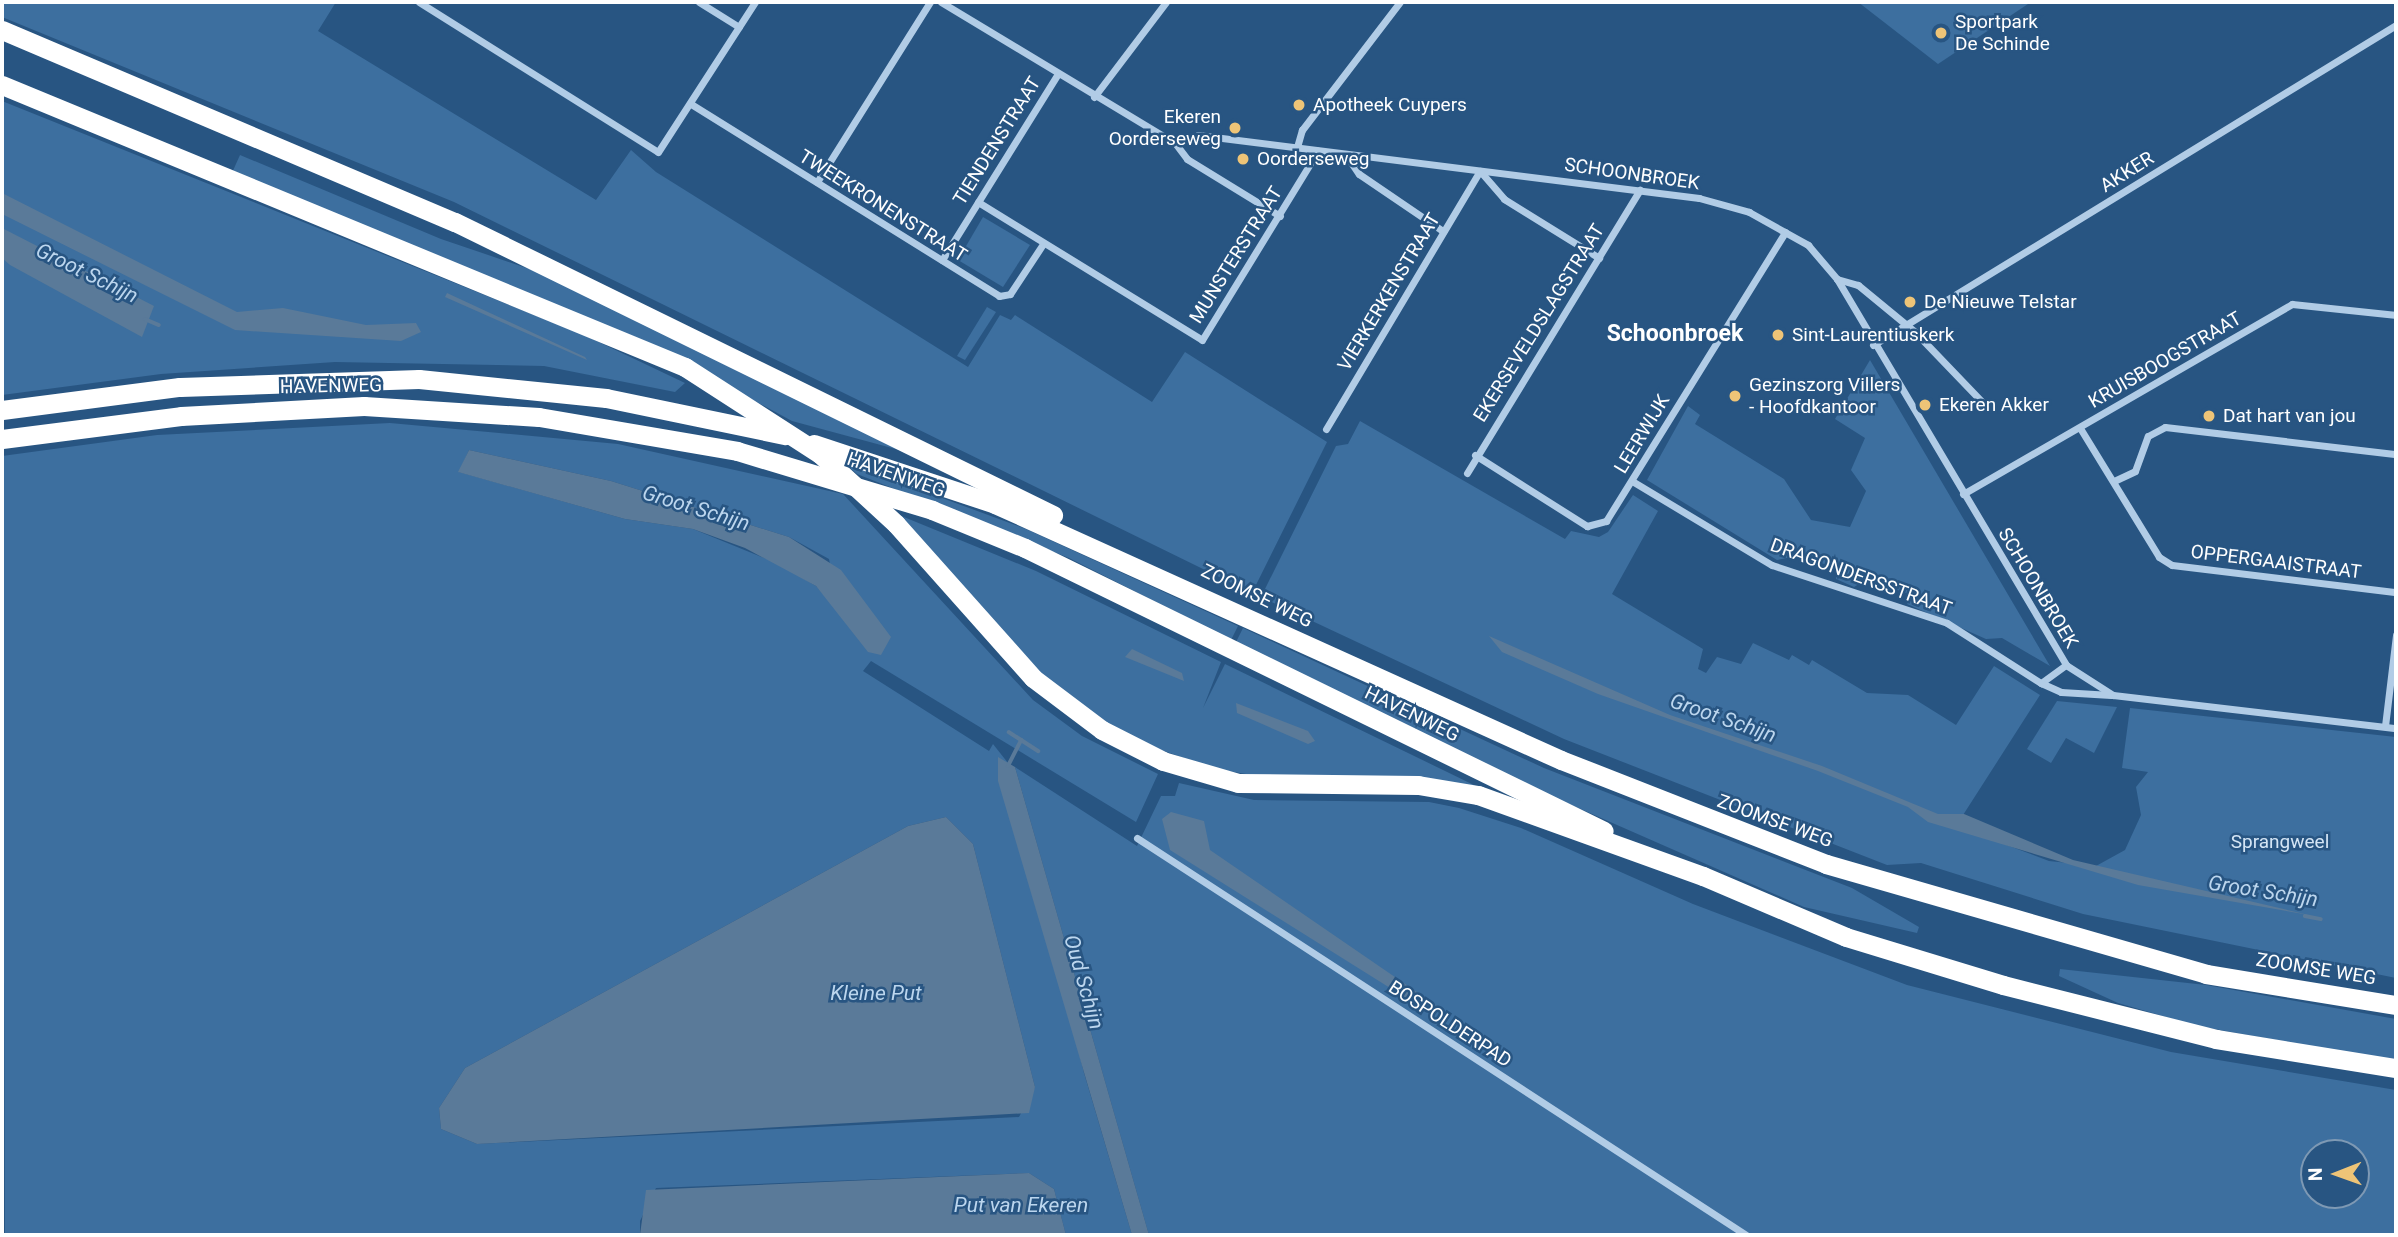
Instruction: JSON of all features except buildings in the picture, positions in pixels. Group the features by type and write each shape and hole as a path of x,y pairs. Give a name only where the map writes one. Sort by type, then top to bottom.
{"highway":[{"path":"2,30 551,267 1125,550 1171,579"},
{"path":"2,85 618,336 739,399 820,454 895,524 1033,678 1102,730 1163,761 1267,785 1418,785 1478,795 1703,876 1846,937 2003,985 2216,1039 2396,1068"},
{"name":"HAVENWEG","path":"2,410 180,387 300,380 433,380 606,398 750,425 882,463 1171,579"},
{"name":"HAVENWEG","path":"2,439 181,416 364,406 552,419 747,454 932,510 1025,548 1703,876"},
{"name":"ZOOMSE WEG","path":"1171,579 1560,760 1826,864 2206,974 2364,1001 2396,1003"}],"street":[{"path":"419,2 658,152 755,2"},
{"path":"699,2 739,27"},
{"path":"817,182 930,2"},
{"path":"941,2 1057,75 1175,143 1187,159 1280,216"},
{"path":"1094,97 1166,2"},
{"path":"1297,148 1302,130 1400,2"},
{"name":"AKKER","path":"1873,345 2396,25"},
{"name":"TIENDENSTRAAT","path":"942,260 1057,75"},
{"name":"TWEEKRONENSTRAAT","path":"691,104 942,260 1005,296 1043,244"},
{"name":"SCHOONBROEK","path":"1175,143 1198,135 1640,190 1749,212 1808,245 1837,279 1873,345 2066,665 2113,695 2396,728"},
{"name":"MUNSTERSTRAAT","path":"1043,244 1202,340 1318,151"},
{"path":"1346,155 1359,174 1443,231"},
{"path":"1480,171 1504,199 1598,258"},
{"name":"VIERKERKENSTRAAT","path":"1326,429 1480,171"},
{"name":"EKERSEVELDSLAGSTRAAT","path":"1467,473 1475,455 1640,190"},
{"path":"978,202 1043,244"},
{"name":"LEERWIJK","path":"1475,455 1587,526 1606,521 1786,232"},
{"name":"SCHOONBROEK","path":"1837,279 1858,285 1907,326 1984,404"},
{"name":"KRUISBOOGSTRAAT","path":"1963,494 2292,304 2396,316"},
{"path":"2114,481 2141,463 2148,436 2171,427 2396,454"},
{"name":"OPPERGAAISTRAAT","path":"2080,428 2159,557 2172,565 2396,592"},
{"name":"DRAGONDERSSTRAAT","path":"1632,481 1772,565 1947,623 2041,683 2061,692 2113,695"},
{"path":"2385,726 2396,635"},
{"path":"2041,683 2066,665"},
{"name":"BOSPOLDERPAD","path":"1137,838 1746,1235"}],"green space":[{"path":"2,2 336,2 318,31 596,200 631,150 656,172 968,367 1000,315 1011,320 1015,315 1152,402 1185,352 1327,442 1252,593 454,202 2,17"},
{"name":"Sportpark De Schinde","path":"1858,2 2031,2 1938,64"},
{"path":"2,101 584,335 685,383 675,392 544,366 335,362 161,374 2,395"},
{"path":"240,155 441,239 562,280 903,451 792,421 640,339 231,175"},
{"path":"983,217 1030,245 1003,287 958,260"},
{"path":"987,307 996,312 965,360 957,356"},
{"path":"1870,360 2050,666 2002,638 1986,639 1907,604 1914,596 1867,579 1854,587 1836,579 1838,568 1797,556 1777,560 1647,480 1688,406 1700,415 1695,424 1784,479 1811,520 1850,527 1866,491 1851,470 1865,438 1835,419"},
{"name":"Sprangweel","path":"1360,421 1565,539 1571,531 1599,537 1608,532 1633,495 1658,511 1612,594 1703,649 1698,669 1706,673 1717,657 1741,664 1753,643 1789,660 1792,655 1809,665 1812,660 1867,693 1908,695 1956,725 1994,666 2040,695 1956,826 2049,861 2096,866 2125,850 2141,815 2136,787 2148,772 2122,768 2130,708 2396,737 2396,978 2083,914 1921,863 1887,865 1564,739 1261,597 1336,446 1348,444"},
{"path":"390,423 618,444 843,494 1033,700 1082,736 1158,774 1136,822 871,661 863,671 989,751 993,744 1008,763 1084,1073 1132,1235 1066,1235 1054,1189 1029,1173 656,1188 640,1221 640,1235 5,1235 2,456 157,435","holes":["469,450 611,481 789,537 829,559 839,612 816,586 779,564 693,529 625,519 459,472","946,817 973,844 1035,1087 1019,1117 477,1144 441,1129 439,1108 465,1068 908,826"]},
{"path":"842,461 1026,529 1238,626 1231,640 1069,558 857,474"},
{"path":"899,515 1036,571 1221,662 1203,708 1225,664 1478,787 1270,778 1216,769 1138,742 1051,687"},
{"path":"1243,628 1544,768 1852,888 1919,927 1917,933 1804,907 1551,796 1236,642"},
{"path":"2057,701 2117,707 2094,753 2066,738 2051,763 2027,749"},
{"path":"1015,767 1137,846 1161,796 1175,796 1179,783 1254,800 1429,802 1459,808 1521,828 1693,904 1907,985 2171,1052 2396,1090 2396,1235 1149,1235"},
{"path":"2060,969 2206,985 2396,1019 2396,1061 2197,1026 2118,1003 2059,976"}],"water":[{"path":"2,193 237,312 283,308 366,325 416,323 421,332 401,341 235,330 2,214"},
{"path":"2,228 154,306 142,337 10,265 2,258"},
{"path":"447,293 585,357 587,360 445,297"},
{"path":"469,450 611,481 789,537 841,570 891,637 881,655 868,652 816,586 745,548 693,529 625,519 458,472"},
{"path":"1489,636 1670,715 1822,766 1938,814 1964,814 2073,860 2309,915 2138,885 1928,822 1908,807 1818,771 1598,694 1502,652"},
{"path":"1132,649 1182,673 1184,681 1125,657"},
{"path":"1236,703 1308,731 1315,741 1308,744 1237,713"},
{"path":"998,757 1015,767 1149,1235 1132,1235 998,781"},
{"path":"1171,812 1204,821 1210,850 1443,1010 1430,1013 1170,850 1162,819"},
{"name":"Kleine Put","path":"946,817 973,844 1035,1087 1029,1113 477,1144 441,1129 439,1108 465,1068 908,826"},
{"name":"Put van Ekeren","path":"1029,1173 1054,1189 1066,1235 640,1235 646,1190"}],"waterway":[{"name":"Groot Schijn","path":"145,319 159,325"},
{"name":"Oud Schijn","path":"1009,732 1038,751"},
{"name":"Oud Schijn","path":"1008,766 1021,740"},
{"name":"Groot Schijn","path":"2305,916 2321,919"}],"place":[{"name":"Sportpark De Schinde","path":"1941,33"},
{"name":"Apotheek Cuypers","path":"1299,105"},
{"name":"Ekeren Oorderseweg","path":"1235,128"},
{"name":"Oorderseweg","path":"1243,159"},
{"name":"De Nieuwe Telstar","path":"1910,302"},
{"name":"Sint-Laurentiuskerk","path":"1778,335"},
{"name":"Gezinszorg Villers - Hoofdkantoor","path":"1735,396"},
{"name":"Ekeren Akker","path":"1925,405"},
{"name":"Dat hart van jou","path":"2209,416"}],"district":[{"name":"Schoonbroek","path":"1675,334"}]}
